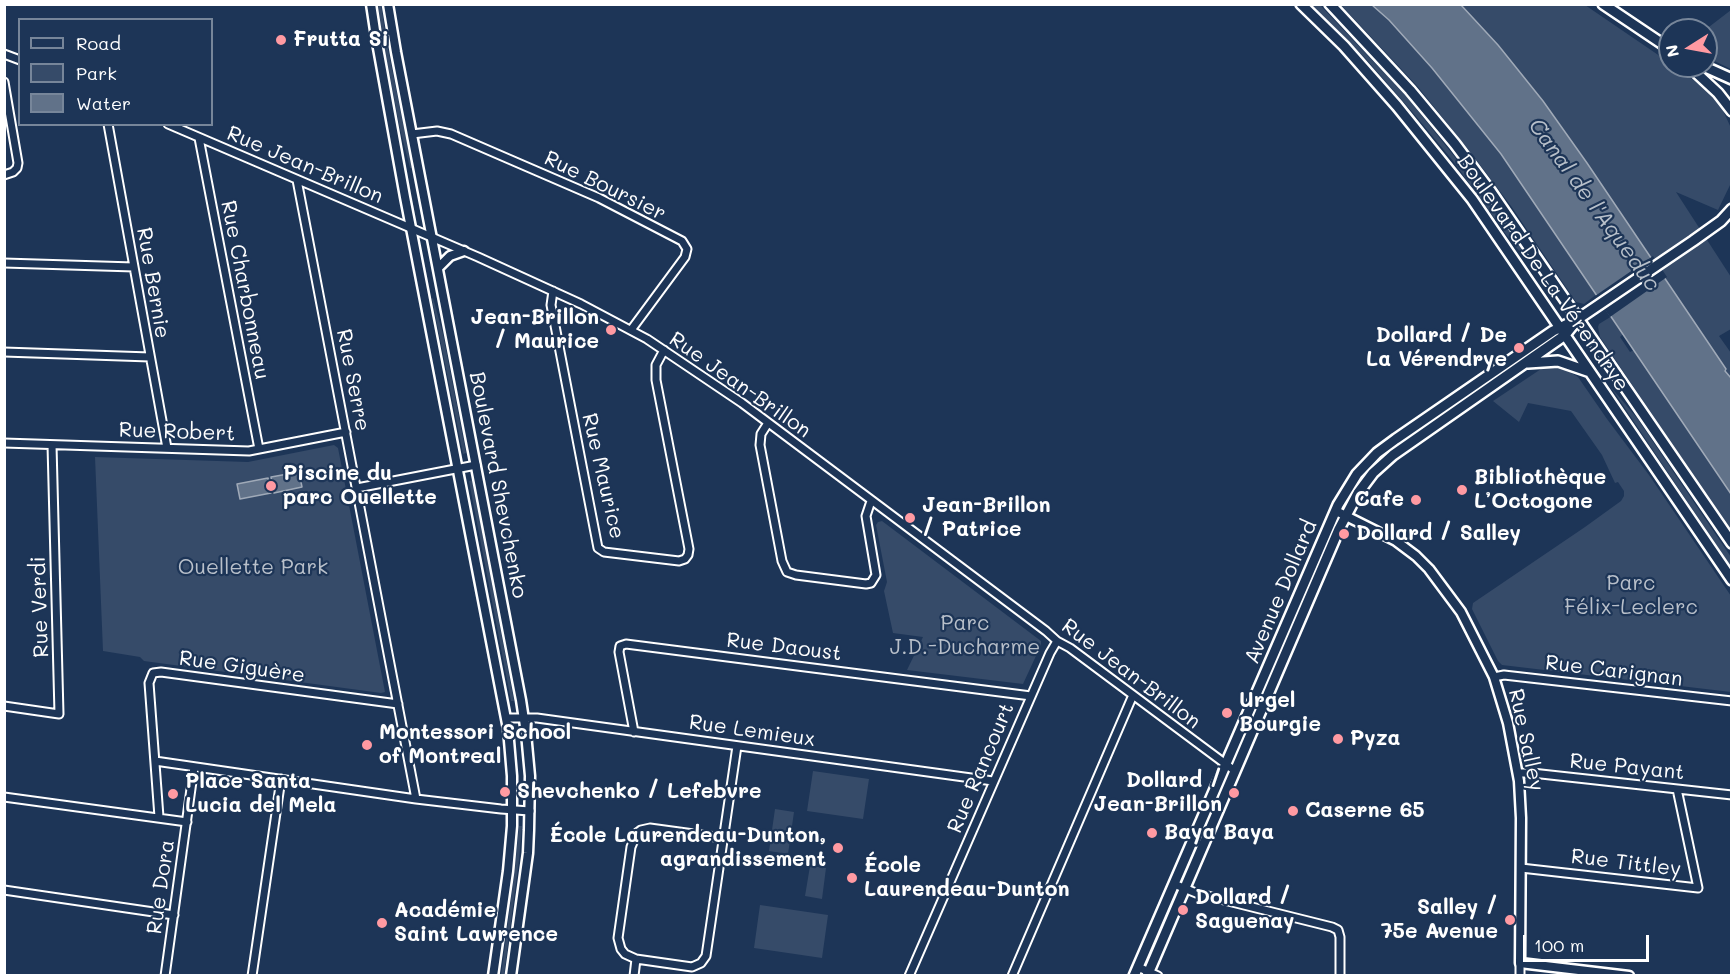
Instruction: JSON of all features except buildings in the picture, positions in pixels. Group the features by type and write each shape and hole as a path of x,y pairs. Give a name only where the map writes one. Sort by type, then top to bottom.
{"main road":[{"name":"Boulevard De La Vérendrye","path":"1301,4 1356,60 1422,134 1483,214 1731,579"},
{"name":"Boulevard De La Vérendrye","path":"1330,4 1397,75 1468,161 1504,210 1731,543"},
{"path":"1603,4 1658,41"},
{"path":"1702,78 1718,93 1731,111"},
{"name":"Avenue Dollard","path":"1148,974 1346,516 1365,482 1382,464 1526,363 1578,319 1721,221 1731,209"},
{"name":"Avenue Dollard","path":"1136,971 1336,512 1353,480 1382,449 1563,331"},
{"path":"1526,363 1558,361 1591,373"}],"street":[{"name":"Boulevard Shevchenko","path":"371,4 412,229 507,718 513,810 508,871 494,975"},
{"name":"Boulevard Shevchenko","path":"388,4 524,717 529,768 528,854 511,975"},
{"path":"4,82 18,163 14,172 4,175"},
{"name":"Rue Bernie","path":"108,126 167,448"},
{"name":"Rue Jean-Brillon","path":"172,126 553,291 631,330 664,350 768,423 1235,771"},
{"name":"Rue Boursier","path":"412,134 436,131 451,134 599,198 682,241 687,249 685,257 631,330"},
{"name":"Rue Charbonneau","path":"199,138 259,449"},
{"name":"Rue Serre","path":"297,180 416,799"},
{"path":"438,268 450,256 464,251"},
{"path":"4,263 134,267"},
{"name":"Rue Maurice","path":"553,291 551,305 598,548 604,552 679,561 685,559 689,549 656,380 656,365 664,350"},
{"path":"4,352 150,357"},
{"path":"768,423 761,434 760,445 786,572 871,583 876,575 866,516 871,501"},
{"name":"Rue Robert","path":"4,443 249,451 346,432"},
{"name":"Rue Verdi","path":"4,706 59,714 52,445"},
{"path":"357,488 476,465"},
{"name":"Rue Salley","path":"1336,512 1396,541 1429,569 1461,612 1494,677 1507,717 1518,773 1521,803 1520,975"},
{"name":"Rue Rancourt","path":"909,975 1050,653 1058,641"},
{"name":"Rue Daoust","path":"634,732 619,652 620,646 626,644 1031,696"},
{"name":"Rue Giguère","path":"159,817 149,683 153,673 161,672 398,704"},
{"name":"Rue Carignan","path":"1494,677 1504,675 1731,701"},
{"path":"1012,975 1133,695"},
{"name":"Rue Lemieux","path":"507,718 524,717 993,781"},
{"path":"723,838 650,828 641,830 634,837 618,938 625,954 636,959 692,967 704,960 708,951 737,746"},
{"path":"155,761 416,799 530,811"},
{"name":"Rue Dora","path":"165,975 195,767"},
{"name":"Rue Payant","path":"1518,773 1528,772 1731,795"},
{"path":"252,975 281,779"},
{"name":"Rue Tittley","path":"1521,868 1698,888 1677,789"},
{"path":"4,797 187,822"},
{"path":"1174,884 1185,889 1338,930 1340,975"},
{"path":"4,890 174,915"},
{"path":"634,975 636,959"},
{"path":"1520,963 1629,975"},
{"path":"1136,971 1158,975"}],"green space":[{"path":"378,5 381,5 412,168 410,168 400,129"},
{"path":"1312,5 1320,5 1406,96 1478,186 1533,265 1513,244 1453,161 1414,114 1366,59"},
{"path":"1341,5 1372,5 1389,20 1432,68 1501,154 1597,294 1584,304 1576,302 1511,206 1471,153 1418,87"},
{"path":"1461,5 1585,5 1658,55 1658,78 1691,78 1720,104 1731,128 1731,183 1718,210 1676,192 1731,277 1731,329 1719,336 1731,353 1731,378 1587,163 1498,45"},
{"path":"1731,10 1731,69 1718,63 1718,20"},
{"path":"432,299 443,334 466,453 463,454"},
{"path":"1612,316 1623,334 1620,337 1630,352 1634,350 1731,494 1731,532 1600,337 1599,324"},
{"name":"Parc Félix-Leclerc","path":"1547,367 1565,369 1578,377 1649,475 1731,596 1731,692 1502,665 1498,661 1472,609 1473,603 1585,527 1621,501 1624,496 1624,491 1618,482 1615,483 1602,455 1571,411 1528,403 1519,422 1493,401"},
{"path":"1610,386 1637,418 1731,557 1731,567"},
{"name":"Ouellette Park","path":"334,445 338,448 385,692 144,661 140,657 103,651 95,457 248,462"},
{"path":"472,480 514,701 511,701 469,481"},
{"name":"Parc J.D.-Ducharme","path":"882,521 1041,641 1023,684 907,670 923,637 893,633 884,591 887,582 876,525"},
{"path":"813,771 869,779 863,819 807,811"},
{"path":"775,809 794,812 788,854 769,851"},
{"path":"519,826 522,826 519,860 504,975 501,975 515,869"},
{"path":"810,866 826,868 822,899 805,896"},
{"path":"760,905 828,915 822,958 754,948"}],"water":[{"name":"Canal de l'Aqueduc","path":"1372,5 1461,5 1498,45 1543,101 1731,378 1731,494 1501,154 1432,68 1389,20"},
{"path":"299,472 302,487 274,493 271,477"},
{"path":"268,478 271,493 240,499 237,484"}],"pier":[{"path":"1653,256 1667,277 1610,317 1595,296"}],"place":[{"name":"Frutta Si","path":"281,40"},
{"name":"Jean-Brillon / Maurice","path":"611,330"},
{"name":"Dollard / De La Vérendrye","path":"1519,348"},
{"name":"Piscine du parc Ouellette","path":"271,486"},
{"name":"Bibliothèque L’Octogone","path":"1462,490"},
{"name":"Cafe","path":"1416,500"},
{"name":"Jean-Brillon / Patrice","path":"910,518"},
{"name":"Dollard / Salley","path":"1344,534"},
{"name":"Urgel Bourgie","path":"1227,713"},
{"name":"Pyza","path":"1338,739"},
{"name":"Montessori School of Montreal","path":"367,745"},
{"name":"Shevchenko / Lefebvre","path":"505,792"},
{"name":"Dollard / Jean-Brillon","path":"1234,793"},
{"name":"Place Santa Lucia del Mela","path":"173,794"},
{"name":"Caserne 65","path":"1293,811"},
{"name":"Baya Baya","path":"1152,833"},
{"name":"École Laurendeau-Dunton, agrandissement","path":"838,848"},
{"name":"École Laurendeau-Dunton","path":"852,878"},
{"name":"Dollard / Saguenay","path":"1183,910"},
{"name":"Salley / 75e Avenue","path":"1510,920"},
{"name":"Académie Saint Lawrence","path":"382,923"}]}
